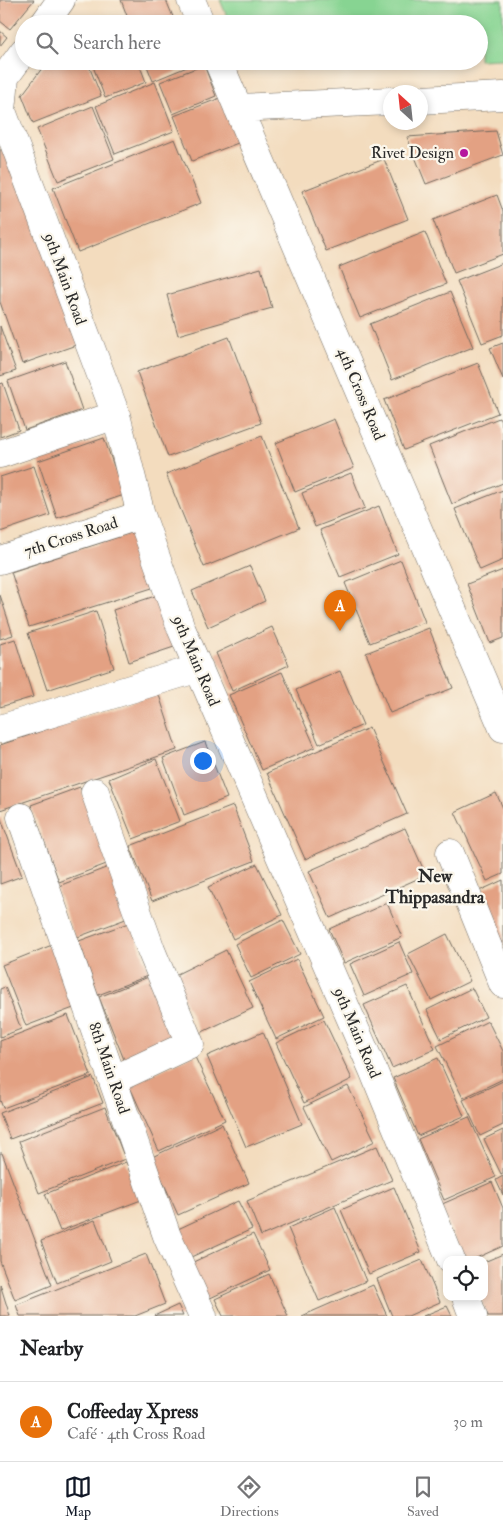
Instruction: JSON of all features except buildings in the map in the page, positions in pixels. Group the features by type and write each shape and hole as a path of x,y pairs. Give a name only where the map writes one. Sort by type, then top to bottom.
{"street":[{"path":"51,15 62,0"},
{"path":"191,0 197,15"},
{"name":"9th Main Road","path":"15,63 5,77 2,111 116,415 141,515 181,628 373,1070 449,1256"},
{"name":"4th Cross Road","path":"222,70 503,728"},
{"path":"428,100 501,100"},
{"path":"238,108 383,102"},
{"path":"0,454 116,415"},
{"name":"7th Cross Road","path":"0,560 141,515"},
{"path":"0,729 199,668"},
{"path":"95,792 151,950 190,1044 113,1080"},
{"name":"8th Main Road","path":"21,818 167,1236 203,1316"},
{"path":"450,853 503,984"},
{"path":"467,1301 473,1316"}],"green space":[{"path":"220,0 503,0 503,59 488,60 488,15 226,15"}],"place":[{"name":"Rivet Design","path":"464,153"},
{"name":"Coffeeday Xpress","path":"340,631"}],"district":[{"name":"New Thippasandra","path":"435,886"}]}
